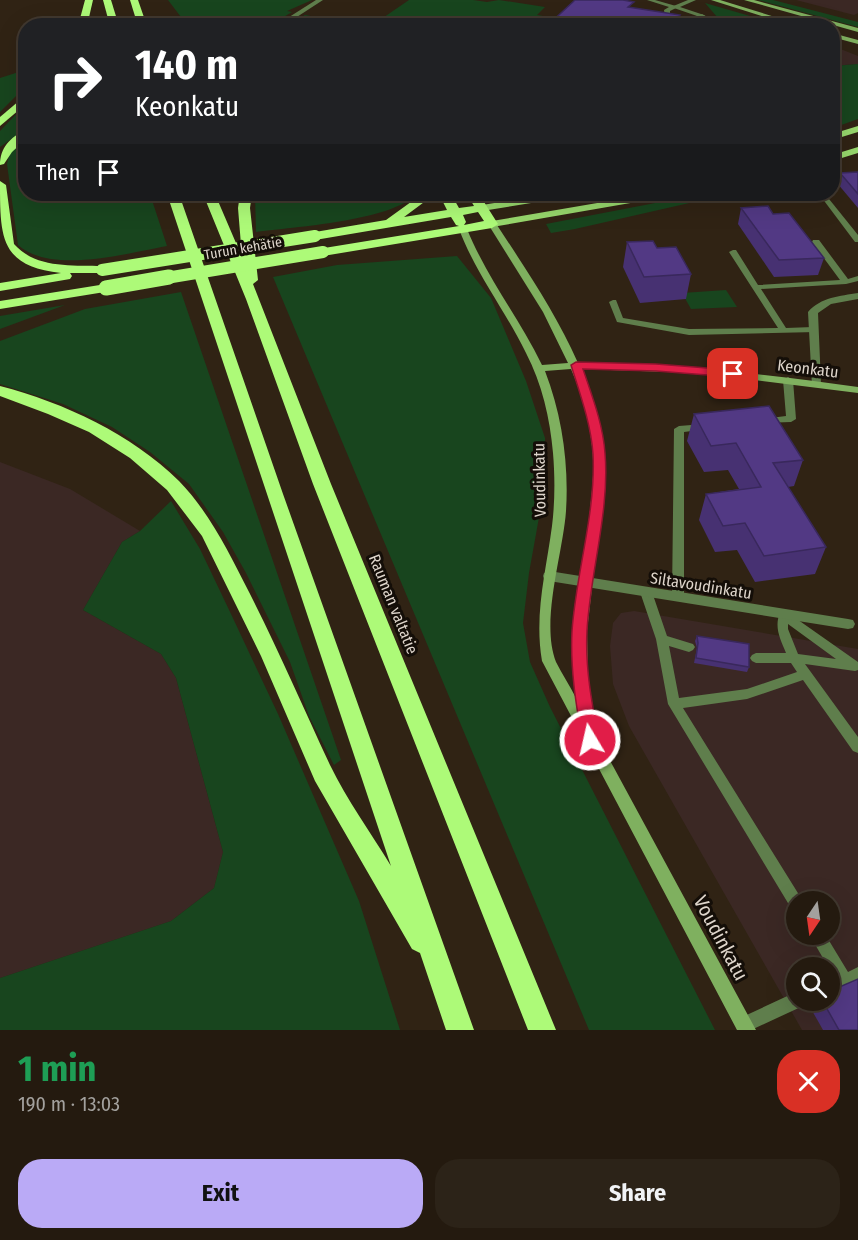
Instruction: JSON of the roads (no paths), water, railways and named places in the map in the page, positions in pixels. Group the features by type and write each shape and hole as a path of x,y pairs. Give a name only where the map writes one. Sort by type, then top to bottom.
{"highway":[{"path":"84,18 89,0"},
{"path":"106,0 112,18"},
{"path":"134,0 140,18"},
{"path":"0,123 18,106"},
{"path":"0,162 7,150 18,140"},
{"path":"0,185 8,245 12,252 25,261 45,267 102,270"},
{"path":"175,201 274,495 460,1030"},
{"name":"Rauman valtatie","path":"212,201 253,299 322,484 542,1030"},
{"path":"245,201 253,299"},
{"path":"386,224 421,201"},
{"path":"449,201 463,229"},
{"path":"478,201 492,224"},
{"name":"Turun kehätie","path":"0,287 482,208"},
{"name":"Turun kehätie","path":"0,305 492,224"},
{"path":"0,391 54,410 95,428 136,454 173,486 210,533 271,656 323,774 441,973"}],"main road":[{"path":"714,0 774,18"},
{"path":"747,0 814,18"},
{"path":"840,25 858,30"},
{"path":"840,37 858,42"},
{"path":"840,135 858,129"},
{"path":"840,156 858,150"},
{"path":"482,208 524,201"},
{"path":"492,224 625,201"},
{"name":"Voudinkatu","path":"492,224 576,365 591,411 599,454 597,497 580,631 581,682 590,740"},
{"name":"Voudinkatu","path":"463,229 468,246 489,286 538,368 554,420 560,464 560,505 549,576 544,634 549,661 746,1028"},
{"name":"Keonkatu","path":"538,368 576,365 688,369 858,390"}],"street":[{"path":"291,18 320,0"},
{"path":"674,7 693,0"},
{"path":"674,7 705,18"},
{"path":"816,384 813,312 817,307 858,296"},
{"name":"Siltavoudinkatu","path":"549,576 848,624"}],"lane":[{"path":"650,0 674,7"},
{"path":"674,7 667,10 667,16 678,18"},
{"path":"696,18 702,16"},
{"path":"827,201 858,240"},
{"path":"816,242 846,282"},
{"path":"734,252 784,330"},
{"path":"758,287 846,282 858,278"},
{"path":"613,302 620,320 689,332 813,330"},
{"path":"758,422 791,419 788,380"},
{"path":"678,597 679,429 713,426"},
{"path":"646,592 662,639 674,704 789,891"},
{"path":"857,667 784,615 782,629 794,658 858,747"},
{"path":"662,639 689,646"},
{"path":"756,658 794,658 857,667"},
{"path":"674,704 747,694 805,674"},
{"path":"825,945 851,978"},
{"path":"746,1028 786,1006"}]}
